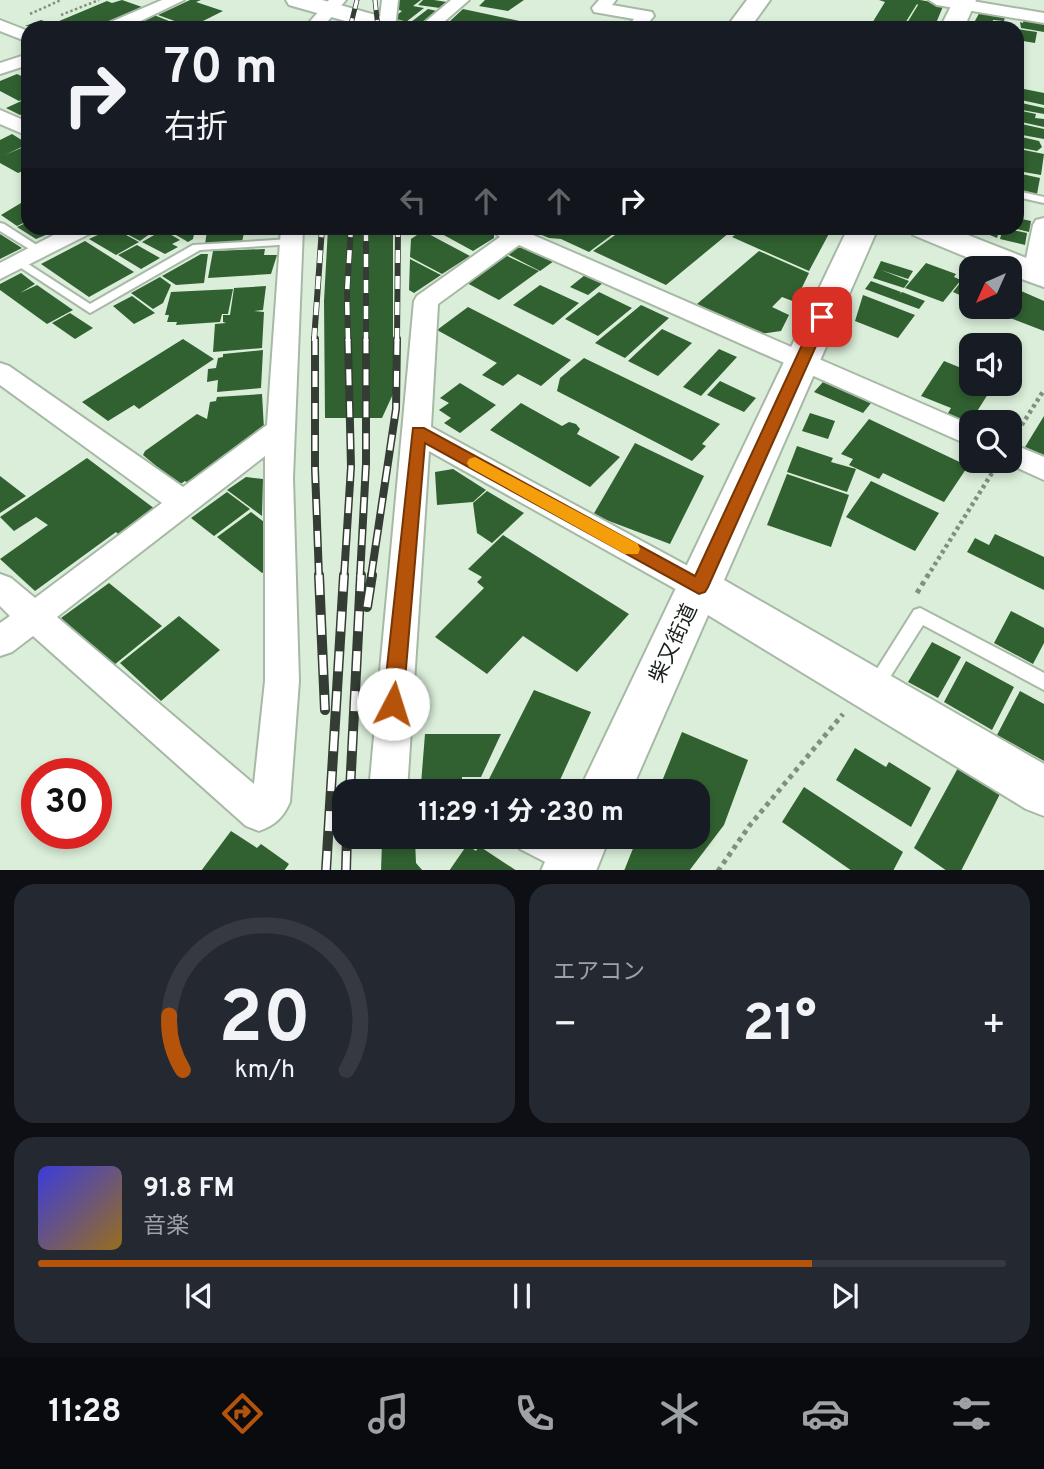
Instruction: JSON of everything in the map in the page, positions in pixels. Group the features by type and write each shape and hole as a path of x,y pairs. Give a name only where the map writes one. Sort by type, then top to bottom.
{"main road":[{"path":"297,0 326,13 364,21"},
{"path":"743,21 759,0"},
{"path":"955,21 964,2"},
{"name":"柴又街道","path":"610,779 860,235"},
{"path":"942,235 1040,275"},
{"path":"699,587 1044,792"}],"street":[{"path":"131,21 176,0"},
{"path":"390,0 392,21"},
{"path":"436,21 461,0"},
{"path":"608,0 600,8 646,16 641,21"},
{"path":"937,0 964,2 1044,18"},
{"path":"0,25 21,34"},
{"path":"0,69 21,62"},
{"path":"0,116 21,126"},
{"path":"1040,275 1044,225"},
{"path":"9,267 70,235"},
{"path":"0,587 259,813 271,802 282,681 278,478 291,235"},
{"path":"389,779 418,432 426,301 508,235"},
{"path":"525,235 959,431"},
{"path":"0,372 184,503"},
{"path":"0,642 281,429"},
{"path":"418,432 699,587"},
{"path":"1022,454 1044,469"}],"lane":[{"path":"1024,196 1044,200"},
{"path":"0,226 40,251"},
{"path":"9,267 93,310 197,247 291,235"},
{"path":"872,692 920,615 1044,682"}],"path":[{"path":"61,15 99,0"},
{"path":"1022,428 1044,390"}],"building":[{"path":"122,0 142,7 110,21 59,21 107,1 112,3"},
{"path":"190,0 201,0 196,2 223,11 203,21 174,21 158,15"},
{"path":"396,0 421,0 413,6 424,8 407,21 397,20 397,15 402,11 396,9"},
{"path":"423,0 447,2 440,8 418,5"},
{"path":"485,0 524,0 508,11 479,6"},
{"path":"879,0 920,0 944,4 937,21 908,21 917,4 906,21 873,21 885,2"},
{"path":"428,9 441,12 431,21 412,21"},
{"path":"463,9 520,21 450,21"},
{"path":"981,10 1006,14 1004,21 975,21"},
{"path":"154,15 169,21 140,21"},
{"path":"1024,18 1044,22 1044,32 1024,29"},
{"path":"1024,30 1037,32 1035,43 1024,41"},
{"path":"17,74 21,76 21,100 0,91 0,81"},
{"path":"1024,89 1044,93 1044,105 1024,101"},
{"path":"21,101 21,115 6,108"},
{"path":"1024,104 1044,108 1044,114 1024,110"},
{"path":"1024,111 1036,114 1035,118 1044,119 1044,127 1024,123"},
{"path":"1024,125 1044,129 1044,139 1024,135"},
{"path":"12,134 21,140 21,147 5,155 21,148 21,172 18,173 0,163 0,140"},
{"path":"1024,138 1039,141 1042,147 1037,151 1024,148"},
{"path":"1024,150 1044,154 1041,175 1024,172"},
{"path":"1024,175 1040,178 1037,194 1024,191"},
{"path":"21,203 21,224 17,226 1,215"},
{"path":"1024,220 1031,221 1029,232 1024,231"},
{"path":"1027,233 1025,245 1000,239 1001,235"},
{"path":"0,234 22,248 0,259"},
{"path":"30,235 46,235 36,239"},
{"path":"98,235 126,235 139,242 116,255 89,239"},
{"path":"129,235 148,235 140,241"},
{"path":"154,235 172,235 180,240 172,244 178,247 165,254 142,242"},
{"path":"176,235 194,235 188,242"},
{"path":"206,235 244,235 242,242 205,244"},
{"path":"328,235 393,235 393,394 382,418 325,418 324,301"},
{"path":"417,235 431,235 470,256 442,274 410,257 411,239"},
{"path":"444,235 494,235 494,238 473,251"},
{"path":"542,235 612,235 589,252 561,239"},
{"path":"615,235 727,235 666,285 593,251"},
{"path":"735,235 828,235 809,271 732,237"},
{"path":"85,241 134,272 89,297 41,264"},
{"path":"520,244 554,261 540,271 507,254"},
{"path":"137,245 160,258 141,269 118,255"},
{"path":"265,249 264,255 277,255 271,274 208,278 213,251"},
{"path":"759,251 809,273 795,302 782,297 772,307 789,315 781,331 760,334 697,304"},
{"path":"201,254 208,254 204,283 176,285 162,276"},
{"path":"505,255 539,271 499,300 465,282"},
{"path":"410,259 441,275 414,293 409,290"},
{"path":"881,261 913,271 908,279 881,270 909,281 904,288 873,278"},
{"path":"926,263 956,274 954,277 959,279 943,302 905,288"},
{"path":"21,273 35,284 20,293 37,285 73,310 47,324 0,290 0,284"},
{"path":"585,275 603,283 588,295 570,287"},
{"path":"160,277 171,285 163,303 153,309 131,293"},
{"path":"871,281 901,292 900,294 902,292 925,301 919,309 865,289"},
{"path":"959,284 959,295 953,292"},
{"path":"540,285 579,303 553,325 513,305"},
{"path":"266,286 263,310 254,311 264,312 262,348 213,352 215,324 226,323 223,322 223,315 230,315 234,288"},
{"path":"233,289 228,314 222,314 220,322 176,325 177,322 167,322 169,315 165,315 171,292"},
{"path":"1022,291 1044,301 1044,331 1013,319 1022,319"},
{"path":"599,292 632,308 598,336 565,319"},
{"path":"863,295 915,315 898,338 855,321"},
{"path":"132,296 155,313 134,324 113,306"},
{"path":"641,305 669,318 625,358 595,343"},
{"path":"468,307 571,360 541,386 518,374 503,386 482,375 497,363 437,330"},
{"path":"70,313 93,328 75,339 52,323"},
{"path":"662,329 692,343 658,376 628,361"},
{"path":"183,339 214,359 139,409 134,405 108,421 82,402"},
{"path":"719,349 737,357 701,396 683,387"},
{"path":"263,350 261,388 217,392 218,380 207,382 208,369 216,368 218,358 223,357 223,354"},
{"path":"584,358 720,424 702,444 706,446 692,461 557,391 560,378"},
{"path":"944,361 959,367 959,396 987,396 978,410 959,410 959,420 947,415 951,408 921,396"},
{"path":"720,381 756,398 744,412 707,395"},
{"path":"823,382 871,403 863,413 814,392"},
{"path":"460,383 496,405 460,433 444,423 451,418 439,410 449,403 440,398"},
{"path":"262,394 264,429 190,484 185,481 179,485 143,455 197,414 207,419 210,402 216,401 217,397"},
{"path":"521,403 562,426 569,422 576,424 580,429 577,434 620,457 590,487 490,430"},
{"path":"810,413 835,421 828,439 802,431"},
{"path":"1044,416 1044,455 1025,447"},
{"path":"869,419 959,462 959,473 963,473 944,502 883,473 879,479 849,465 853,459 841,454"},
{"path":"635,443 704,476 670,544 593,515"},
{"path":"797,446 833,458 831,462 856,469 847,492 787,472"},
{"path":"87,458 155,509 119,535 116,532 35,591 0,559 48,525 36,517 14,531 0,517"},
{"path":"453,469 486,490 473,502 437,505 435,472"},
{"path":"787,474 849,495 831,547 767,525"},
{"path":"0,476 26,496 0,513"},
{"path":"246,477 263,479 262,516 227,490"},
{"path":"871,481 939,513 915,551 846,517"},
{"path":"487,491 524,513 492,543 477,533 473,503"},
{"path":"227,492 250,509 214,536 191,518"},
{"path":"251,512 264,522 265,571 262,573 217,537"},
{"path":"995,534 1044,557 1044,590 967,552 975,538 989,545"},
{"path":"503,535 629,614 577,672 523,636 487,674 435,637 484,588 477,582 482,577 468,569"},
{"path":"109,583 162,626 114,665 61,618"},
{"path":"1011,611 1044,628 1044,643 1033,664 994,643"},
{"path":"179,616 220,650 161,701 120,663"},
{"path":"932,642 961,657 938,698 908,682"},
{"path":"966,661 1014,687 992,730 944,702"},
{"path":"534,690 591,712 560,779 489,779"},
{"path":"1020,691 1044,704 1044,761 997,735"},
{"path":"682,732 748,760 724,825 710,843 710,779 663,779"},
{"path":"425,734 501,734 481,777 421,779"},
{"path":"855,748 886,767 889,762 931,788 911,827 836,780"},
{"path":"958,768 1000,794 962,870 946,870 914,848"},
{"path":"804,787 903,852 894,870 851,870 782,822"},
{"path":"231,831 257,848 261,844 289,864 285,870 202,870"},
{"path":"382,849 415,849 416,863 422,870 381,870"},
{"path":"464,849 484,849 515,870 450,870"},
{"path":"633,849 706,849 690,870 624,870"}],"railway":[{"path":"352,21 357,0"},
{"path":"375,0 377,21"},
{"path":"314,341 322,235"},
{"path":"348,341 347,292 351,235"},
{"path":"360,577 366,464 366,235"},
{"path":"397,341 398,235"},
{"path":"315,339 315,469 319,577"},
{"path":"344,577 351,467 348,339"},
{"path":"371,577 396,409 397,339"},
{"path":"319,575 325,710"},
{"path":"326,870 344,575"},
{"path":"351,779 361,575"},
{"path":"367,607 372,575"},
{"path":"346,870 347,849"}],"slow traffic":[{"path":"475,463 631,549"}],"route":[{"path":"393,704 418,432 699,587 822,317"}]}
